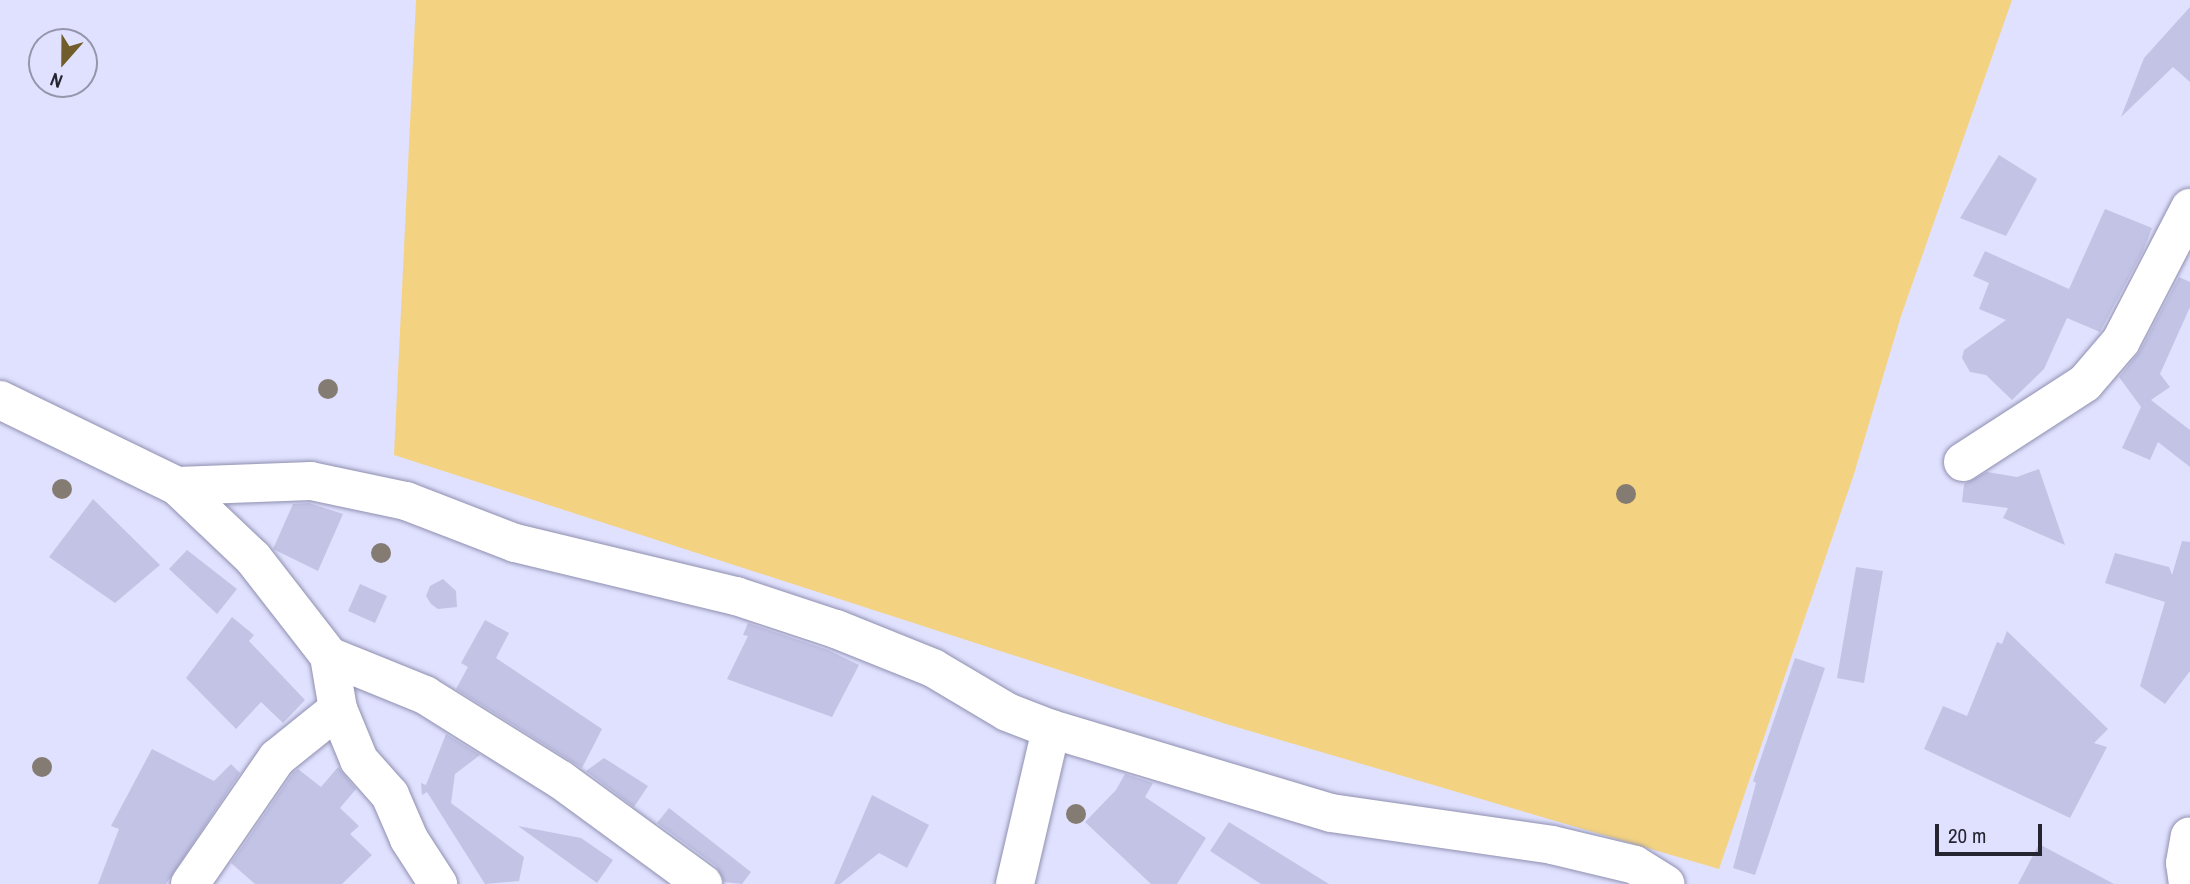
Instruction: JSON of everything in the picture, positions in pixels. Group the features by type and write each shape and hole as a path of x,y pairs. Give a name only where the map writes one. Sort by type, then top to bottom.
{"street":[{"path":"1963,462 2085,383 2121,341 2190,208"},
{"path":"0,400 177,486 253,558 329,656 338,709 359,760 390,795 409,839 438,884"},
{"path":"177,486 311,481 406,500 515,543 736,596 836,629 933,668 1007,712 1051,729 1331,813 1552,845 1635,865 1667,884"},
{"path":"329,656 425,695 561,780 703,884"},
{"path":"190,884 277,758 338,709"},
{"path":"1015,884 1051,729"},
{"path":"2188,884 2185,863 2190,836"}],"shaded area":[{"path":"416,0 2012,0 1901,316 1854,474 1719,869 1226,724 394,455"}],"building":[{"path":"2190,7 2190,82 2173,67 2121,117 2144,58"},
{"path":"1999,155 2037,179 2006,236 1960,218"},
{"path":"2105,209 2152,228 2143,251 2100,332 2067,318 2044,369 2012,400 1986,375 1970,372 1962,358 1964,350 2006,320 1979,309 1989,283 1973,276 1985,251 2069,289"},
{"path":"2179,277 2190,282 2190,307 2160,374 2170,387 2151,400 2190,430 2190,467 2158,442 2150,460 2122,448 2141,407 2119,377 2140,351"},
{"path":"2039,469 2065,545 2003,518 2008,508 1962,502 1964,484 1987,472 2017,477"},
{"path":"93,499 160,565 115,603 49,557"},
{"path":"309,503 343,514 318,571 273,549 293,504"},
{"path":"2182,541 2190,542 2190,671 2165,704 2140,686 2165,602 2105,583 2115,553 2169,567 2172,575"},
{"path":"187,550 237,589 217,614 169,569"},
{"path":"1856,567 1883,571 1864,683 1837,678"},
{"path":"443,579 456,591 457,607 438,609 426,596 430,586"},
{"path":"360,584 387,596 375,623 348,611"},
{"path":"232,617 254,635 249,641 305,700 283,723 261,702 236,729 186,678"},
{"path":"485,620 509,633 496,658 602,729 582,768 456,689 468,667 461,663"},
{"path":"748,623 828,650 859,665 832,717 727,679 748,636 743,635"},
{"path":"2007,631 2108,729 2094,743 2107,747 2070,818 1924,749 1943,706 1967,716 1997,642 2002,644"},
{"path":"1795,658 1825,668 1755,875 1733,868 1756,783 1753,781"},
{"path":"446,734 480,755 455,774 451,803 524,857 519,881 485,884 427,792 422,795 421,783 426,785"},
{"path":"152,749 214,781 231,764 240,773 166,884 98,884 119,829 111,826"},
{"path":"604,758 648,786 634,807 586,771"},
{"path":"338,767 356,789 340,808 359,826 350,834 372,855 342,884 255,884 231,863 293,773 298,769 321,787"},
{"path":"1125,774 1153,783 1145,797 1206,838 1177,884 1151,884 1085,822 1116,790"},
{"path":"872,795 929,825 907,868 879,853 840,884 834,884"},
{"path":"669,808 751,872 742,884 724,882 716,866 657,823"},
{"path":"1229,822 1329,884 1261,884 1210,851"},
{"path":"518,826 581,838 613,860 597,883"},
{"path":"2039,844 2114,884 2018,884"}]}
